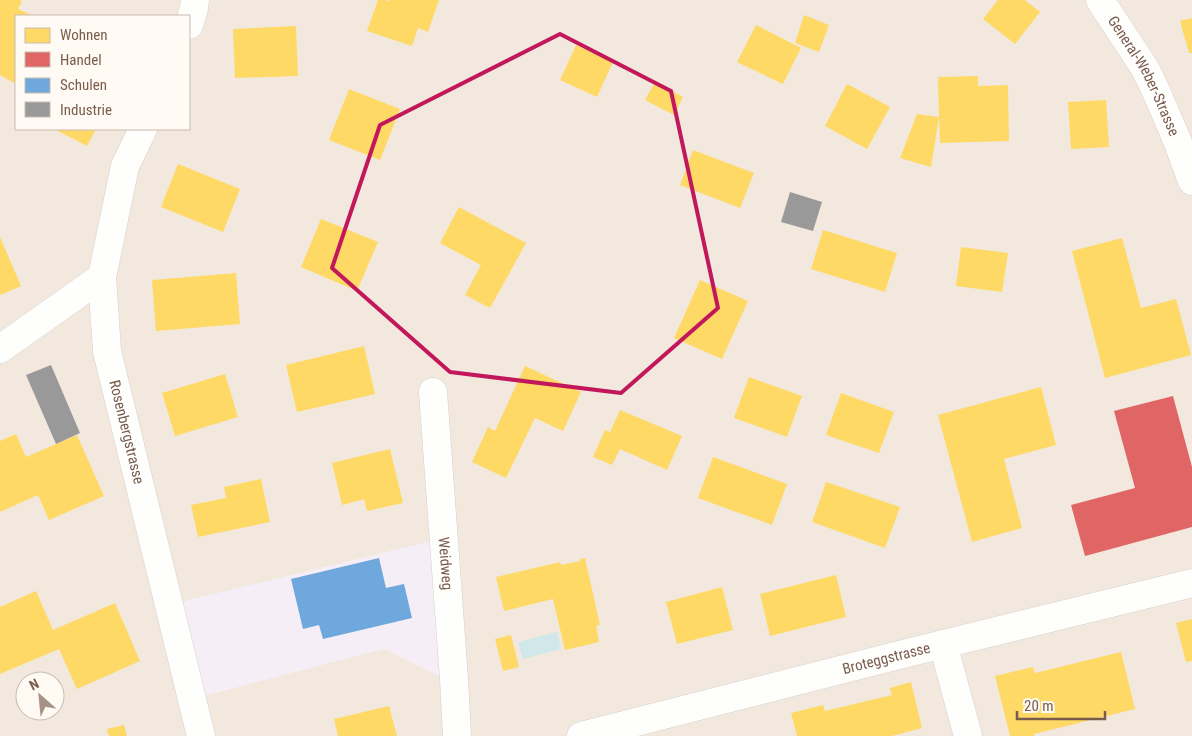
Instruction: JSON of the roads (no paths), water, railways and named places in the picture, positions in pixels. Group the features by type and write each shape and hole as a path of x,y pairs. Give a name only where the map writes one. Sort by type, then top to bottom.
{"street":[{"path":"190,22 195,0"},
{"name":"General-Weber-Strasse","path":"1100,0 1146,70 1177,140 1192,181"},
{"name":"Rosenbergstrasse","path":"143,130 125,166 102,277 107,351 201,736"},
{"path":"0,349 102,277"},
{"name":"Weidweg","path":"433,392 457,736"},
{"name":"Broteggstrasse","path":"581,736 614,732 943,644 1192,583"},
{"path":"943,644 968,736"}],"water":[{"path":"557,632 561,649 523,659 518,642"}]}
